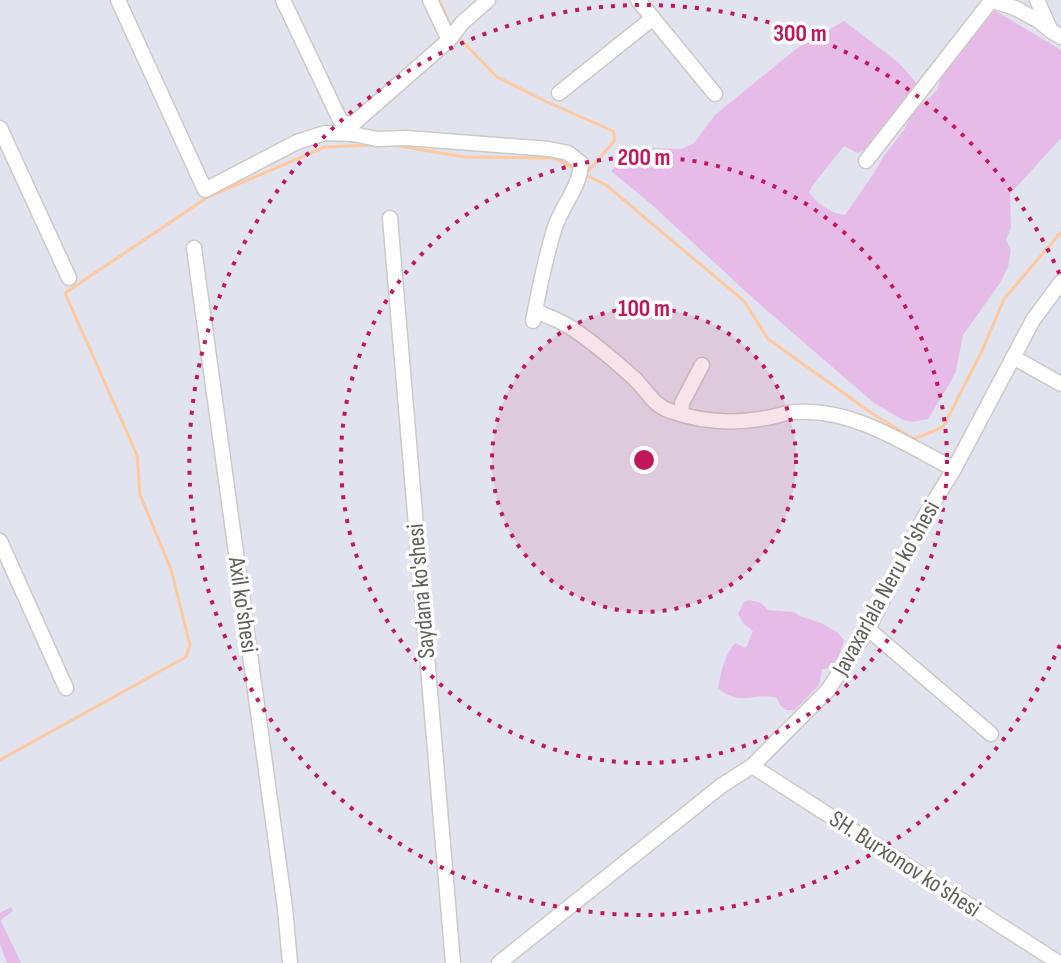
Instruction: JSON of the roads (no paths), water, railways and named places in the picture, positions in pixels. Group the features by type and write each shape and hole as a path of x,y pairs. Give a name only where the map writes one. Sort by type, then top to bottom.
{"street":[{"path":"118,0 205,190 297,142 354,123 449,40 462,23 488,0"},
{"path":"283,0 346,126 377,139 406,138 549,149 568,153 581,163 579,177 554,228 534,316 562,323 585,339 636,380 667,411 713,422 763,419 794,412 828,413 868,425 954,469"},
{"path":"430,0 449,40"},
{"path":"638,0 715,94"},
{"path":"1037,0 1056,34"},
{"path":"866,161 991,1 1015,8 1056,34"},
{"path":"559,93 653,18"},
{"path":"0,128 69,278"},
{"name":"Saydana ko'shesi","path":"390,218 453,963"},
{"name":"Axil ko'shesi","path":"194,248 283,892 290,963"},
{"name":"Javaxarlala Neru ko'shesi","path":"499,963 721,786 752,766 828,690 868,629 925,516 954,469 1033,320 1061,282"},
{"path":"1013,357 1061,384"},
{"path":"681,414 682,403 702,365"},
{"path":"0,541 66,688"},
{"path":"868,629 991,734"},
{"name":"SH. Burxonov ko'shesi","path":"752,766 1059,963"}],"waterway":[{"path":"439,0 451,27"},
{"path":"462,41 497,77 613,131 615,140 586,174"},
{"path":"0,760 186,657 190,645 171,569 140,495 137,455 65,293 208,197 325,147 373,145"},
{"path":"393,145 465,157 554,158 577,170"},
{"path":"584,174 606,185 744,301 768,339 873,414 914,439 943,427 981,353 1004,299 1061,232"}]}
